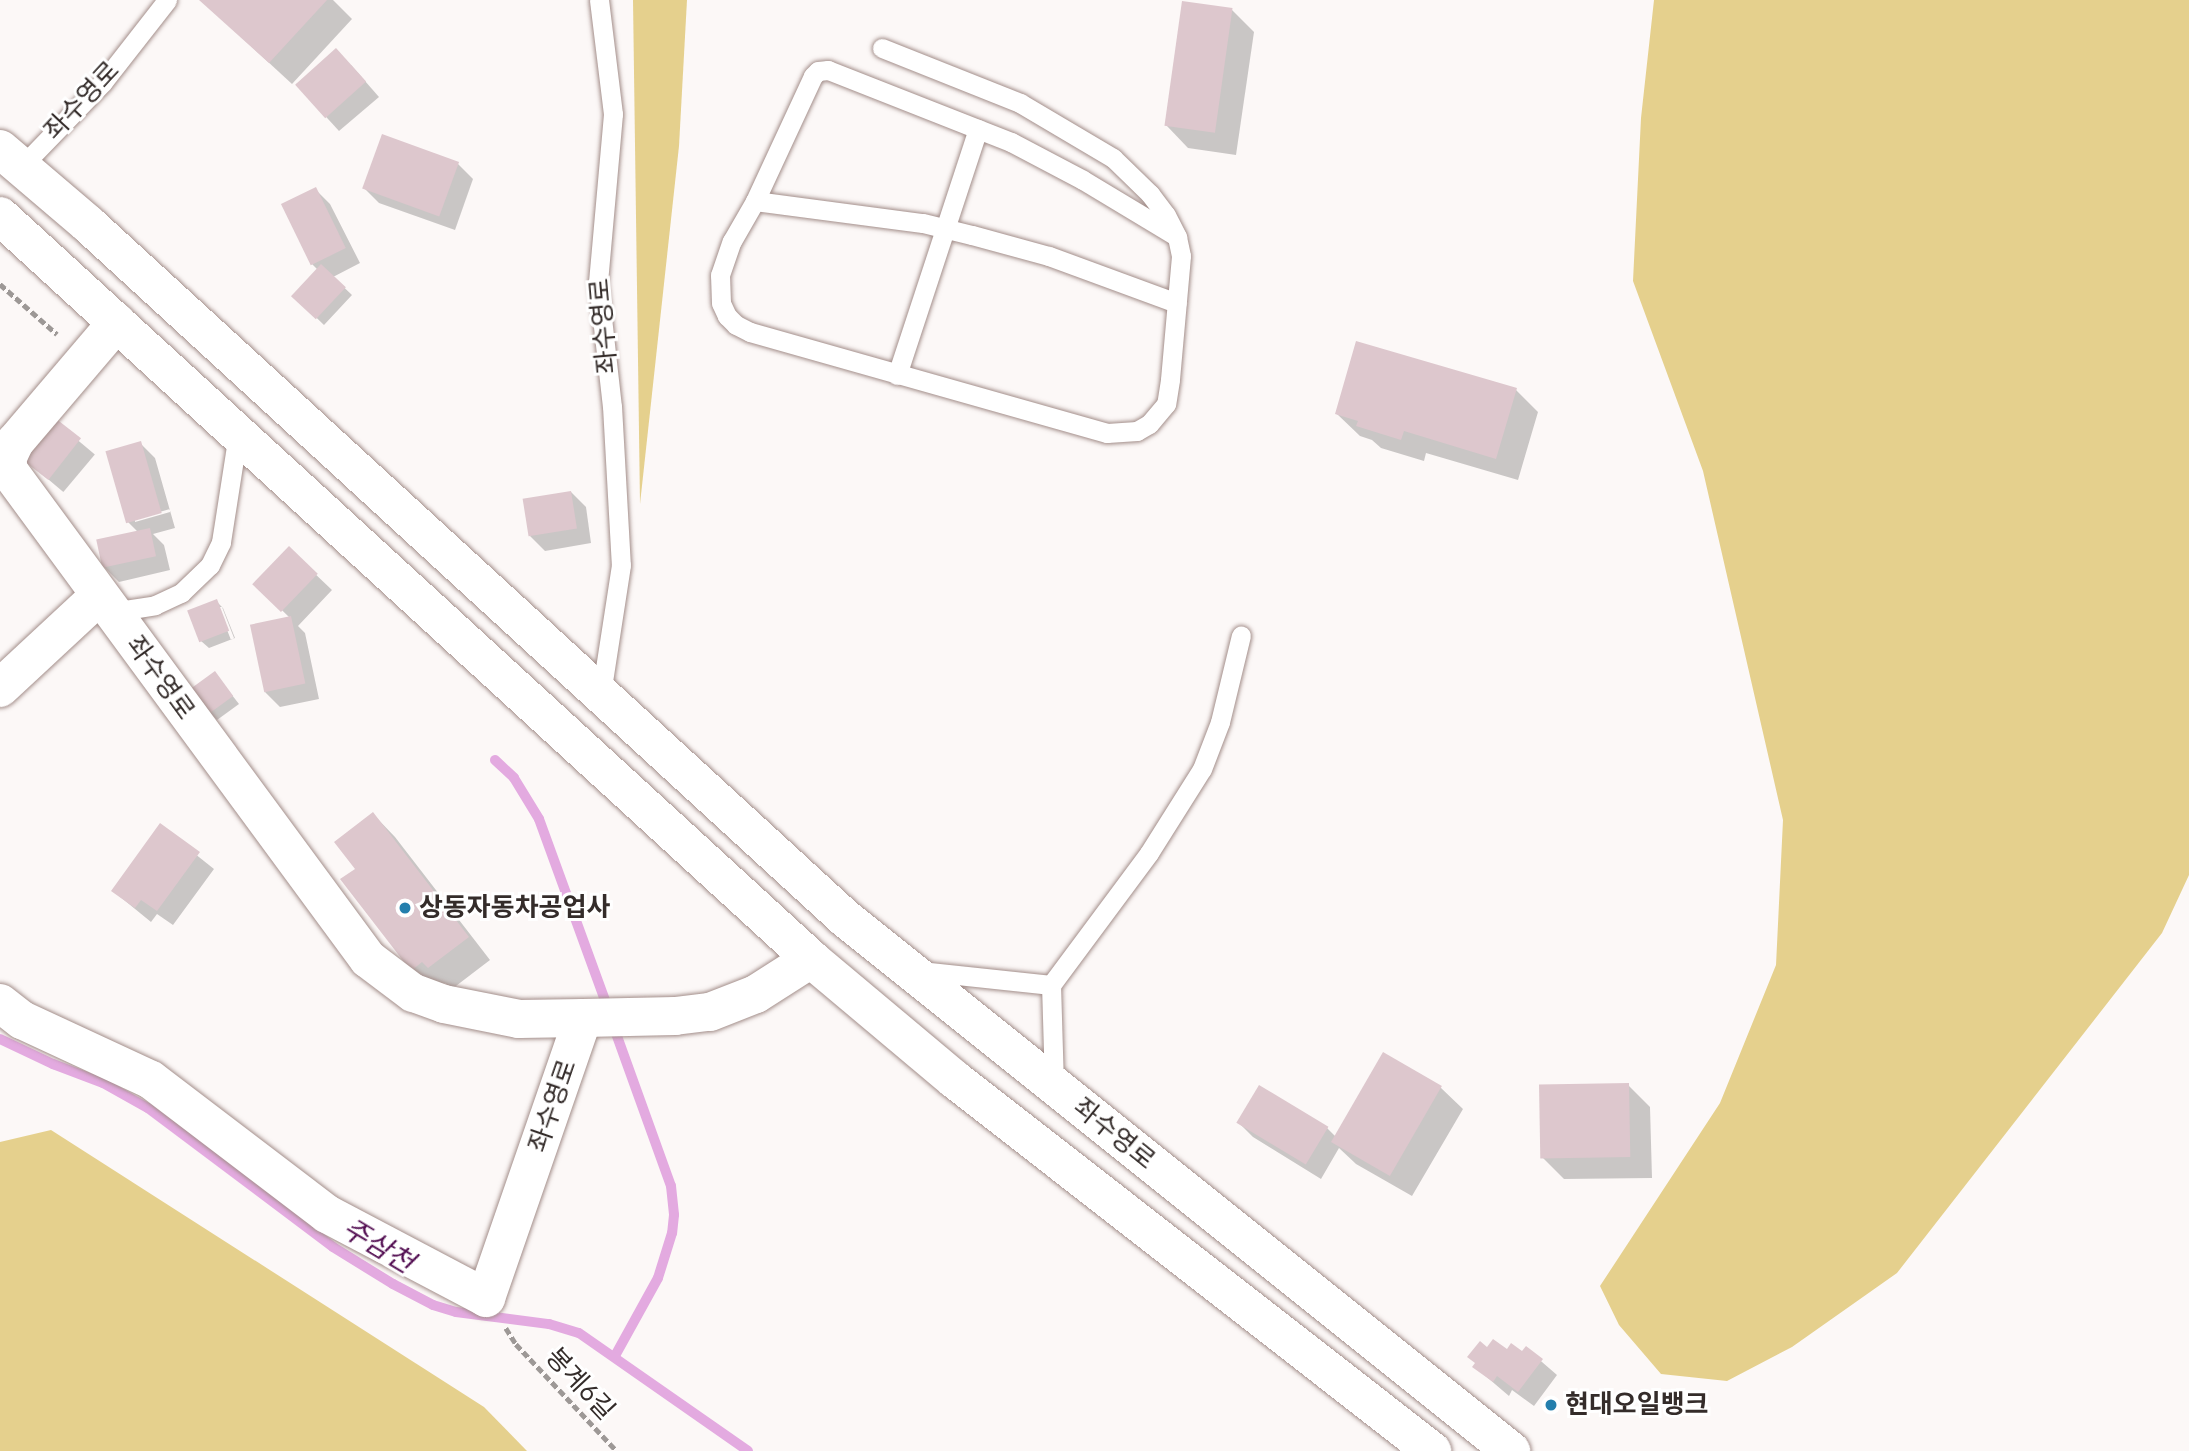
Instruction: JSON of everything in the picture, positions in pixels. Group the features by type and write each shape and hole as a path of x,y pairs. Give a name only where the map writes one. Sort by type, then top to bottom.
{"street":[{"name":"좌수영로","path":"10,158 88,223 846,919 1511,1451"},
{"name":"좌수영로","path":"0,216 811,959 954,1079 1432,1451"},
{"name":"좌수영로","path":"0,1003 22,1020 151,1080 327,1214 486,1298 587,1018 519,1019 444,1004 412,993 368,960 9,471 7,462 15,442 117,322"},
{"path":"0,688 102,600"},
{"path":"587,1018 676,1016 727,1007 756,994 811,959"}],"lane":[{"name":"좌수영로","path":"10,158 103,82 167,0"},
{"name":"좌수영로","path":"599,0 613,114 598,282 612,406 621,565 601,694"},
{"path":"882,48 1009,98 1084,139 1134,176 1167,215 1177,237 1181,256 1166,404 1149,424 1137,431 1107,433 750,332 727,316 721,303 720,275 733,241 755,201 813,76 818,71 828,70 978,129 1083,180 1177,237"},
{"path":"897,375 978,129"},
{"path":"755,201 945,229 1049,256 1177,303"},
{"path":"102,600 125,610 155,606 181,593 210,565 221,542 238,433"},
{"path":"1054,1086 1051,985 1149,853 1202,769 1220,722 1241,635"},
{"path":"908,970 1051,985"}],"path":[{"path":"0,284 86,359"},
{"name":"봉계6길","path":"516,1344 617,1451"}],"shaded area":[{"path":"633,0 687,0 679,146 640,504"},
{"path":"1654,0 2189,0 2189,875 2162,933 1897,1273 1792,1347 1727,1381 1661,1374 1619,1325 1600,1286 1720,1103 1776,965 1783,820 1703,471 1633,281 1641,118"},
{"path":"51,1130 484,1407 527,1451 0,1451 0,1142"}],"building":[{"path":"199,0 327,0 269,63"},
{"path":"1182,1 1233,8 1215,133 1164,126"},
{"path":"336,48 366,81 325,118 295,85"},
{"path":"382,134 459,162 439,217 362,189"},
{"path":"316,187 346,248 311,265 281,204"},
{"path":"321,264 346,287 316,319 291,296"},
{"path":"1356,341 1517,388 1496,459 1404,431 1401,440 1356,426 1358,421 1335,414"},
{"path":"55,418 81,438 48,480 22,460"},
{"path":"141,441 162,513 126,523 105,451"},
{"path":"571,491 577,529 529,536 523,499"},
{"path":"150,528 156,556 102,568 96,539"},
{"path":"289,546 318,574 281,612 252,584"},
{"path":"217,599 229,631 199,642 187,610"},
{"path":"291,616 305,683 264,692 250,625"},
{"path":"215,671 233,696 208,714 190,689"},
{"name":"상동자동차공업사","path":"373,812 469,937 428,968 422,962 411,971 340,879 355,869 334,842"},
{"path":"160,823 200,852 157,911 141,900 135,908 111,891"},
{"path":"1383,1052 1442,1086 1390,1176 1331,1142"},
{"path":"1629,1083 1630,1157 1540,1159 1539,1085"},
{"path":"1259,1085 1328,1127 1306,1164 1236,1123"},
{"path":"1493,1339 1507,1349 1511,1343 1522,1351 1526,1346 1543,1359 1518,1392 1497,1376 1493,1382 1472,1367 1475,1363 1467,1357 1480,1341 1487,1347"}],"waterway":[{"path":"495,760 514,778 539,819 608,1009"},
{"path":"613,1025 671,1186 674,1215 672,1233 658,1278 615,1356"},
{"name":"주삼천","path":"0,1039 53,1064 103,1083 148,1108 333,1247 393,1284 433,1305 456,1312 549,1324 579,1333 748,1451"}],"place":[{"name":"상동자동차공업사","path":"405,908"},
{"name":"현대오일뱅크","path":"1551,1405"}]}
